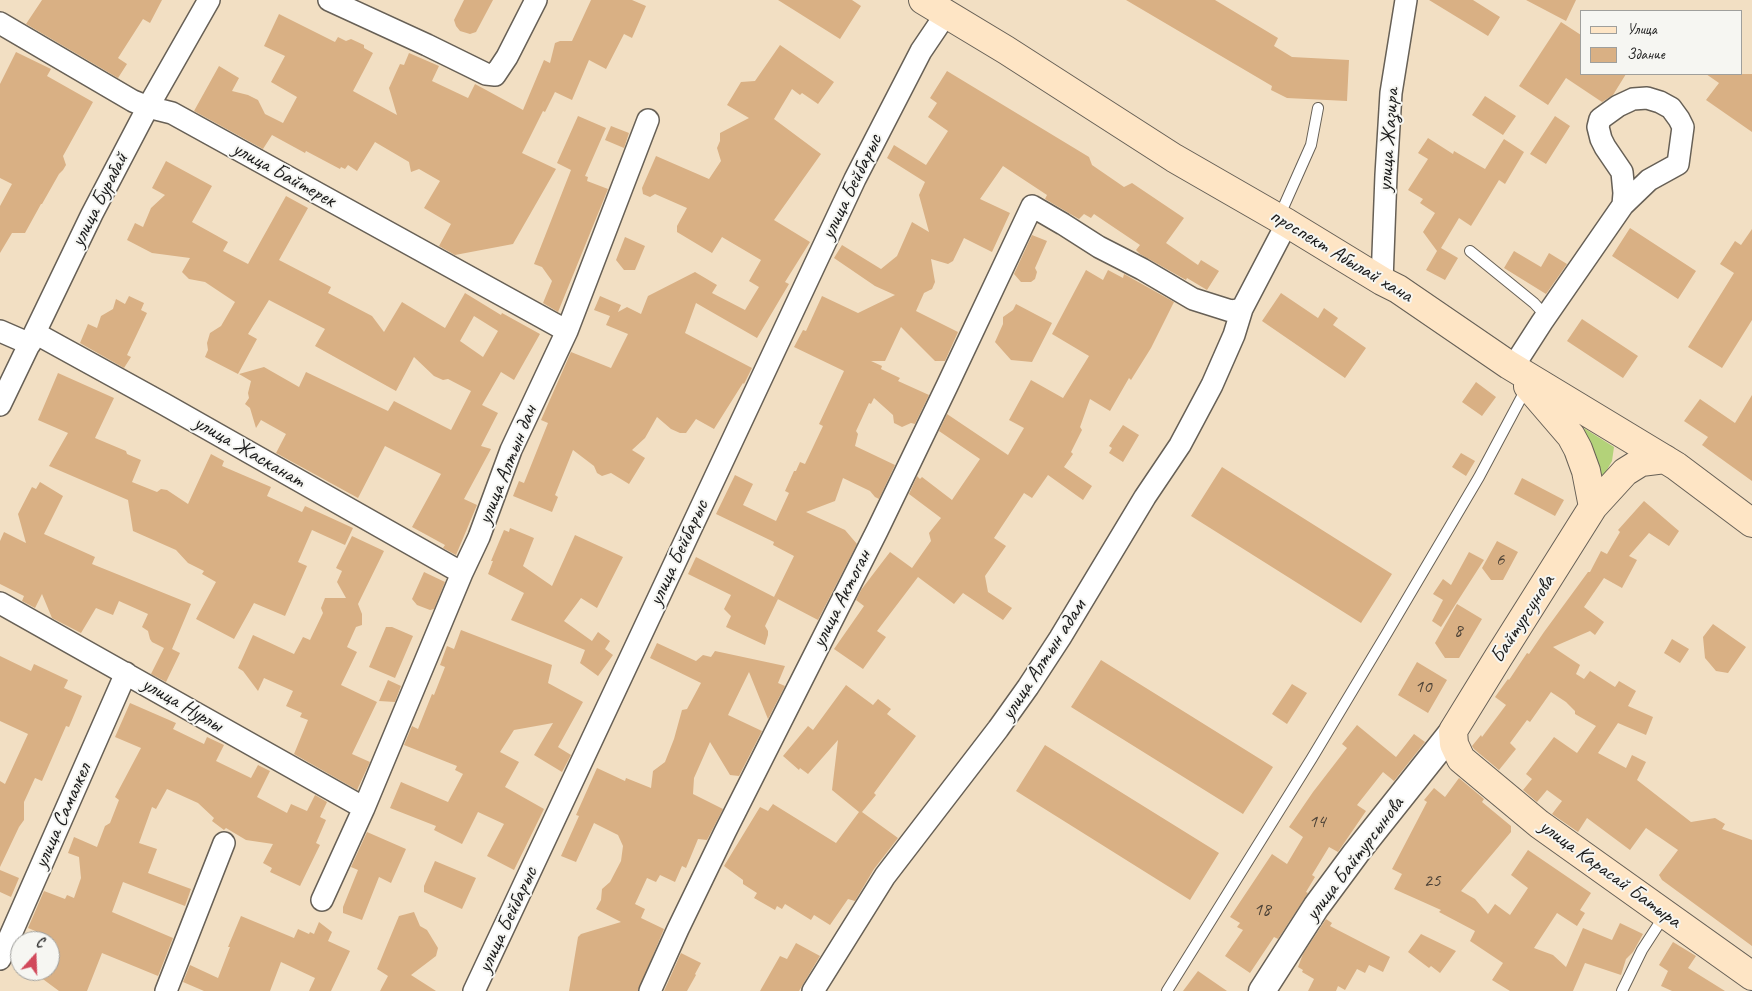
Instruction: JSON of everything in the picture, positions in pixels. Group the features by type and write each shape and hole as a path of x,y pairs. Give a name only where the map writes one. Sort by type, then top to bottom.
{"main road":[{"name":"проспект Абылай хана","path":"923,0 1006,50 1174,158 1283,220 1398,289 1516,373 1665,459 1752,523"},
{"path":"1516,373 1571,436 1586,471 1593,507"},
{"name":"Байтурсунова","path":"1453,732 1593,507 1625,472 1641,462 1665,459"},
{"name":"улица Карасай Батыра","path":"1453,732 1454,744 1461,759 1539,824 1752,976"}],"street":[{"name":"улица Бурабай","path":"0,405 92,214 148,107 209,0"},
{"path":"329,0 486,74 495,75 507,57 536,0"},
{"name":"улица Жазира","path":"1382,281 1391,93 1406,0"},
{"name":"улица Бейбарыс","path":"474,991 855,179 921,51 946,14"},
{"name":"улица Байтерек","path":"0,23 133,101 172,114 567,331"},
{"path":"1516,373 1546,316 1623,205 1649,180 1678,164 1683,127 1679,118 1671,108 1647,98 1633,99 1618,106 1598,122 1605,147 1622,172 1623,205"},
{"name":"улица Алтын дан","path":"322,900 364,808 479,537 511,450 567,331 648,120"},
{"name":"улица Актоган","path":"650,991 725,832 936,410 1032,206 1099,247 1142,269 1193,299 1231,311 1242,309"},
{"name":"улица Алтын адам","path":"813,991 885,876 998,730 1028,687 1060,638 1145,497 1180,445 1212,385 1234,336 1242,309 1283,220"},
{"name":"улица Жасканат","path":"0,331 32,338 164,404 462,574"},
{"name":"улица Нурлы","path":"0,603 364,808"},
{"name":"улица Самалкел","path":"0,960 126,673"},
{"name":"улица Байтурсынова","path":"1262,991 1322,899 1356,853 1453,732"},
{"path":"1426,766 1444,763 1472,768"},
{"path":"166,991 224,843"}],"lane":[{"path":"1283,220 1311,146 1318,108"},
{"path":"1470,251 1534,303 1546,316"},
{"path":"1166,991 1312,758 1478,478 1516,373"},
{"path":"1622,991 1642,950 1666,914"}],"green space":[{"path":"1579,425 1614,447 1612,461 1600,482 1597,460 1591,445"}],"building":[{"path":"42,0 162,0 150,23 143,19 118,58 127,64 118,78 26,24"},
{"path":"464,0 493,0 476,32 470,34 460,31 454,20"},
{"path":"591,0 632,0 646,6 632,38 624,34 606,69 589,60 572,100 555,92 545,112 543,111 522,153 556,169 513,244 455,255 439,246 451,224 424,208 440,181 419,169 411,172 409,162 375,142 357,171 348,165 345,169 341,167 340,169 272,135 263,149 194,111 219,66 239,78 232,91 258,100 265,114 283,123 297,97 271,82 285,56 264,46 279,14 335,42 338,37 346,41 351,39 364,45 364,48 373,53 353,91 397,115 389,88 400,64 404,65 409,53 439,66 432,81 468,98 475,84 523,110 544,60 550,63 555,43 572,41"},
{"path":"778,0 852,0 861,6 840,39"},
{"path":"1126,0 1215,0 1278,38 1274,46 1292,57 1349,60 1347,101 1287,98 1271,90 1272,86"},
{"path":"1429,0 1473,0 1500,17 1488,36"},
{"path":"1526,0 1576,0 1566,21"},
{"path":"1561,22 1580,34 1580,75 1625,75 1613,95 1602,102 1566,78 1548,105 1519,86"},
{"path":"780,45 834,82 818,104 802,93 800,95 792,89 774,119 821,154 774,220 810,242 785,282 789,284 757,338 696,303 685,333 752,368 744,384 714,429 696,419 686,433 680,433 671,429 657,417 645,438 632,450 645,458 629,484 611,473 602,476 597,473 594,466 573,450 555,495 558,497 552,512 513,496 519,481 524,483 548,423 541,420 571,352 611,368 628,334 606,325 610,316 594,310 600,296 621,305 618,312 627,307 641,314 648,296 695,272 717,285 712,293 745,310 759,287 749,281 761,260 722,237 712,253 677,232 677,226 687,208 655,194 650,197 643,194 642,188 656,156 709,179 721,161 717,148 720,141 720,133 749,118 727,105 741,82 755,81"},
{"path":"16,52 51,69 47,76 93,102 63,156 66,165 25,233 12,233 0,253 0,206 12,184 0,178 0,84"},
{"path":"947,71 1089,157 1092,165 1124,187 1132,183 1184,218 1166,243 1198,265 1201,260 1219,271 1207,290 1187,278 1186,280 1140,254 1136,250 1140,245 1094,214 1091,218 1084,214 1079,219 1045,199 1047,195 1003,166 980,199 1010,213 992,252 964,238 953,261 948,264 931,259 935,282 932,289 924,293 916,311 958,332 945,361 935,361 901,327 885,361 871,361 882,366 881,369 900,378 898,381 929,395 915,424 911,423 902,427 894,423 893,415 874,398 871,404 869,403 856,431 858,434 855,446 895,465 879,499 870,491 843,478 835,501 806,512 845,530 857,544 818,620 774,597 794,556 773,545 774,542 716,514 735,475 753,484 743,505 776,521 789,493 785,491 794,471 796,471 800,462 805,464 823,426 819,424 844,371 794,347 803,330 806,331 822,296 858,313 895,295 875,286 834,258 842,245 881,269 897,256 912,222 929,232 919,195 925,182 887,158 894,145 926,165 948,131 928,117 937,103 930,98"},
{"path":"1752,74 1752,132 1706,100 1719,83 1707,75"},
{"path":"1485,96 1516,116 1503,135 1472,115"},
{"path":"578,116 606,128 585,176 588,177 587,181 608,189 558,312 543,303 552,281 542,267 534,264 571,170 557,163"},
{"path":"1555,116 1570,126 1546,164 1530,154"},
{"path":"611,126 629,133 624,148 605,140"},
{"path":"1428,138 1453,154 1454,151 1485,169 1504,139 1524,152 1505,184 1499,180 1471,226 1459,218 1441,248 1458,258 1445,280 1426,270 1437,251 1423,232 1435,213 1420,203 1423,199 1408,190 1428,159 1418,153"},
{"path":"166,161 212,186 192,222 228,242 223,251 248,264 286,196 308,208 279,260 331,287 328,293 372,316 384,332 402,302 445,328 465,293 501,315 502,313 540,334 514,380 501,372 482,405 498,413 481,446 491,449 464,499 477,505 456,555 443,548 445,545 412,527 441,474 385,446 358,498 276,453 286,434 261,420 256,428 250,408 245,404 249,398 248,393 251,381 239,374 264,367 299,387 306,372 388,411 394,401 451,430 471,391 448,379 443,380 434,376 414,357 396,391 315,346 325,329 269,300 248,334 257,339 238,374 205,357 208,350 207,343 210,333 221,326 235,302 205,282 189,279 182,272 190,258 152,253 127,240 135,223 143,227 151,208 165,195 152,188","holes":["474,316 498,331 483,357 460,341"]},
{"path":"1630,228 1696,271 1678,299 1612,256"},
{"path":"1752,229 1752,320 1722,368 1688,347 1734,273 1720,264 1735,241 1741,245"},
{"path":"1032,235 1047,241 1035,268 1037,272 1035,279 1031,282 1021,282 1014,274"},
{"path":"625,237 645,246 635,270 624,270 616,260"},
{"path":"1514,251 1541,267 1549,253 1567,264 1546,294 1504,268"},
{"path":"1086,270 1103,280 1108,270 1123,278 1124,274 1174,302 1151,348 1131,380 1129,378 1110,411 1090,399 1080,427 1082,430 1071,452 1073,454 1064,467 1092,486 1083,500 1048,475 1032,498 1024,493 994,538 1006,546 985,576 988,592 1012,608 1003,620 963,593 954,604 918,577 877,631 886,637 863,669 834,649 864,606 856,600 861,590 890,552 912,568 931,541 929,533 941,518 909,494 917,476 920,479 922,477 952,500 980,459 939,431 947,414 1008,455 1024,428 1009,420 1031,380 1063,398 1089,356 1052,334"},
{"path":"1281,293 1318,318 1324,308 1338,318 1333,325 1366,348 1345,378 1262,321"},
{"path":"129,296 144,303 141,310 147,313 127,355 131,357 124,368 80,343 88,324 97,328 101,316 113,309 116,299 125,304"},
{"path":"1016,304 1052,323 1032,362 1011,360 995,342 1003,324 1003,317 1013,310"},
{"path":"1582,319 1638,356 1623,378 1567,341"},
{"path":"58,373 114,398 95,438 126,451 127,454 141,460 132,482 157,492 161,489 167,490 188,504 211,454 224,461 222,466 271,487 267,496 302,512 305,506 353,528 345,545 312,530 298,562 307,566 285,616 254,603 234,639 196,619 216,582 202,574 204,571 188,563 176,550 133,531 128,500 49,466 68,433 38,420"},
{"path":"1476,382 1496,397 1482,416 1462,402"},
{"path":"1752,395 1752,481 1702,445 1708,437 1684,421 1700,399 1735,423"},
{"path":"1123,425 1139,435 1123,462 1109,453 1112,448 1109,446"},
{"path":"1461,453 1475,461 1466,476 1452,467"},
{"path":"1222,467 1392,574 1361,623 1191,516"},
{"path":"1522,478 1564,500 1555,516 1514,494"},
{"path":"40,482 63,496 44,534 95,557 92,564 191,604 172,649 180,653 166,682 151,674 164,648 152,642 148,631 142,627 148,614 119,601 113,615 96,608 81,633 52,618 42,594 35,608 22,601 24,596 0,584 0,541 4,532 26,543 18,514 32,487 36,489"},
{"path":"1644,501 1679,531 1669,546 1649,533 1629,556 1637,560 1622,588 1604,578 1584,607 1604,622 1595,635 1590,631 1553,647 1580,665 1576,674 1584,679 1590,671 1615,687 1619,681 1636,691 1628,706 1653,717 1646,735 1618,723 1598,753 1626,768 1632,755 1646,762 1637,780 1691,822 1715,818 1725,824 1722,829 1752,840 1752,946 1662,880 1659,875 1678,850 1646,828 1630,850 1587,818 1578,832 1552,814 1562,801 1547,790 1537,802 1523,790 1532,779 1526,774 1554,737 1577,753 1596,726 1575,714 1575,711 1566,702 1551,692 1530,722 1527,720 1510,743 1516,749 1499,770 1472,746 1481,735 1482,737 1506,705 1495,697 1527,653 1529,654 1588,572 1590,572 1601,551 1607,554 1620,532 1618,530"},
{"path":"510,528 534,538 523,566 552,586 575,535 623,557 597,608 581,598 564,621 592,641 598,632 610,641 605,649 613,655 598,676 580,663 585,650 511,620 524,593 488,574 493,561 491,561 504,530 509,532"},
{"path":"352,536 384,551 358,604 362,614 362,625 356,627 347,647 357,652 341,685 377,702 352,754 370,762 357,790 294,754 308,720 300,717 302,713 286,706 293,691 264,678 258,691 243,671 238,668 253,635 294,654 303,637 310,640 323,613 321,608 325,598 346,598 337,582 342,571 336,568"},
{"path":"1497,541 1518,552 1503,580 1491,580 1482,568"},
{"path":"1469,552 1484,560 1441,627 1432,621 1443,600 1433,594 1443,579 1451,585"},
{"path":"696,557 778,599 765,626 768,635 765,645 726,627 731,616 724,609 731,595 688,574"},
{"path":"424,572 445,582 434,609 430,610 417,605 412,599"},
{"path":"1457,604 1482,619 1459,658 1445,658 1435,643"},
{"path":"1713,624 1746,647 1728,673 1716,671 1705,658 1703,637"},
{"path":"386,627 392,627 413,636 395,678 369,667"},
{"path":"461,630 552,665 548,683 583,702 558,747 571,755 562,772 534,755 553,723 514,730 500,752 519,762 505,787 544,809 514,870 487,856 504,824 478,812 462,844 434,830 436,826 390,808 401,782 448,802 463,774 455,770 457,766 404,745 412,726 418,729 432,694 434,695 445,667 440,665 447,646 454,649"},
{"path":"1672,639 1689,649 1680,663 1664,653"},
{"path":"657,643 696,661 703,655 711,657 715,651 785,666 778,683 785,686 768,719 749,672 728,715 762,731 739,776 730,775 710,742 694,778 693,794 723,809 707,840 698,839 686,868 682,866 675,882 660,875 656,882 647,878 635,904 645,909 641,918 664,929 638,991 569,991 578,937 581,934 621,922 596,909 601,900 602,889 610,882 621,861 623,846 618,835 594,823 576,862 561,856 579,816 576,815 597,768 625,781 626,778 651,788 653,771 665,762 682,710 687,709 701,683 650,658"},
{"path":"0,656 31,671 34,664 68,680 64,688 82,696 69,727 66,726 42,781 35,778 24,802 24,820 0,867 0,781 5,784 28,734 0,721"},
{"path":"1101,660 1273,767 1243,814 1071,707"},
{"path":"1417,662 1447,680 1428,713 1398,695"},
{"path":"388,680 401,686 395,702 379,701"},
{"path":"1292,684 1307,693 1287,724 1272,714"},
{"path":"846,685 873,705 878,699 891,709 887,714 916,736 874,793 876,795 862,812 898,838 874,869 855,901 848,899 830,925 814,915 811,920 785,904 782,909 777,906 775,910 754,898 757,893 743,884 743,880 724,866 760,807 768,811 773,804 836,843 859,812 832,790 838,740 808,774 800,768 799,770 783,756 808,726 813,730"},
{"path":"130,703 176,723 173,729 204,744 207,737 224,745 216,761 251,778 258,765 270,771 257,797 287,813 291,804 307,811 315,795 327,802 320,817 326,820 316,843 320,845 300,886 270,872 272,868 263,863 273,844 246,840 226,828 224,830 212,821 214,818 198,803 167,789 156,809 152,807 139,843 157,849 148,873 191,889 185,906 123,882 112,912 173,938 158,976 102,953 87,991 59,991 46,981 60,981 60,931 35,931 28,928 44,891 65,899 67,895 74,898 81,878 79,857 68,853 74,837 97,847 105,826 110,823 119,800 115,797 141,748 115,737"},
{"path":"1357,725 1396,757 1414,734 1425,742 1394,781 1383,772 1357,805 1366,811 1338,852 1329,847 1312,875 1315,877 1306,892 1308,893 1278,939 1274,937 1250,973 1225,956 1243,930 1237,927 1240,923 1230,917 1272,854 1287,864 1303,837 1289,827 1347,748 1342,744"},
{"path":"1045,745 1219,853 1190,900 1016,791"},
{"path":"1459,778 1484,799 1482,802 1511,826 1511,832 1461,891 1475,899 1488,914 1495,904 1510,915 1528,888 1511,875 1528,850 1591,893 1580,910 1585,913 1577,926 1557,913 1534,948 1553,955 1566,967 1583,928 1612,940 1620,923 1643,934 1633,952 1626,959 1621,975 1585,963 1573,991 1510,991 1492,980 1503,963 1470,941 1475,931 1439,912 1441,910 1394,889 1402,874 1392,869 1427,802 1424,800 1434,788 1445,797"},
{"path":"367,832 406,849 391,883 379,877 362,920 343,913 343,907 358,870 351,867"},
{"path":"435,861 476,878 462,909 424,892 424,886"},
{"path":"0,870 19,878 11,897 0,892"},
{"path":"414,912 420,926 427,930 438,948 436,956 411,975 436,991 380,991 388,976 377,969 399,916"},
{"path":"241,916 294,938 298,929 314,934 319,922 332,932 328,941 350,951 331,991 309,991 315,978 281,962 270,991 204,991 183,982 190,965 218,978"},
{"path":"1326,919 1332,923 1330,926 1390,957 1383,972 1369,965 1365,973 1357,969 1345,990 1338,986 1336,991 1308,991 1314,979 1302,972 1303,970 1298,967 1303,954"},
{"path":"1421,934 1456,951 1440,973 1431,966 1429,968 1408,952"},
{"path":"1673,942 1696,956 1688,968 1725,991 1672,991 1661,986 1668,971 1659,965"},
{"path":"796,943 820,956 799,991 760,991 780,956 787,959"},
{"path":"681,953 701,963 696,975 687,991 664,991"},
{"path":"1198,971 1227,991 1183,991"}]}
